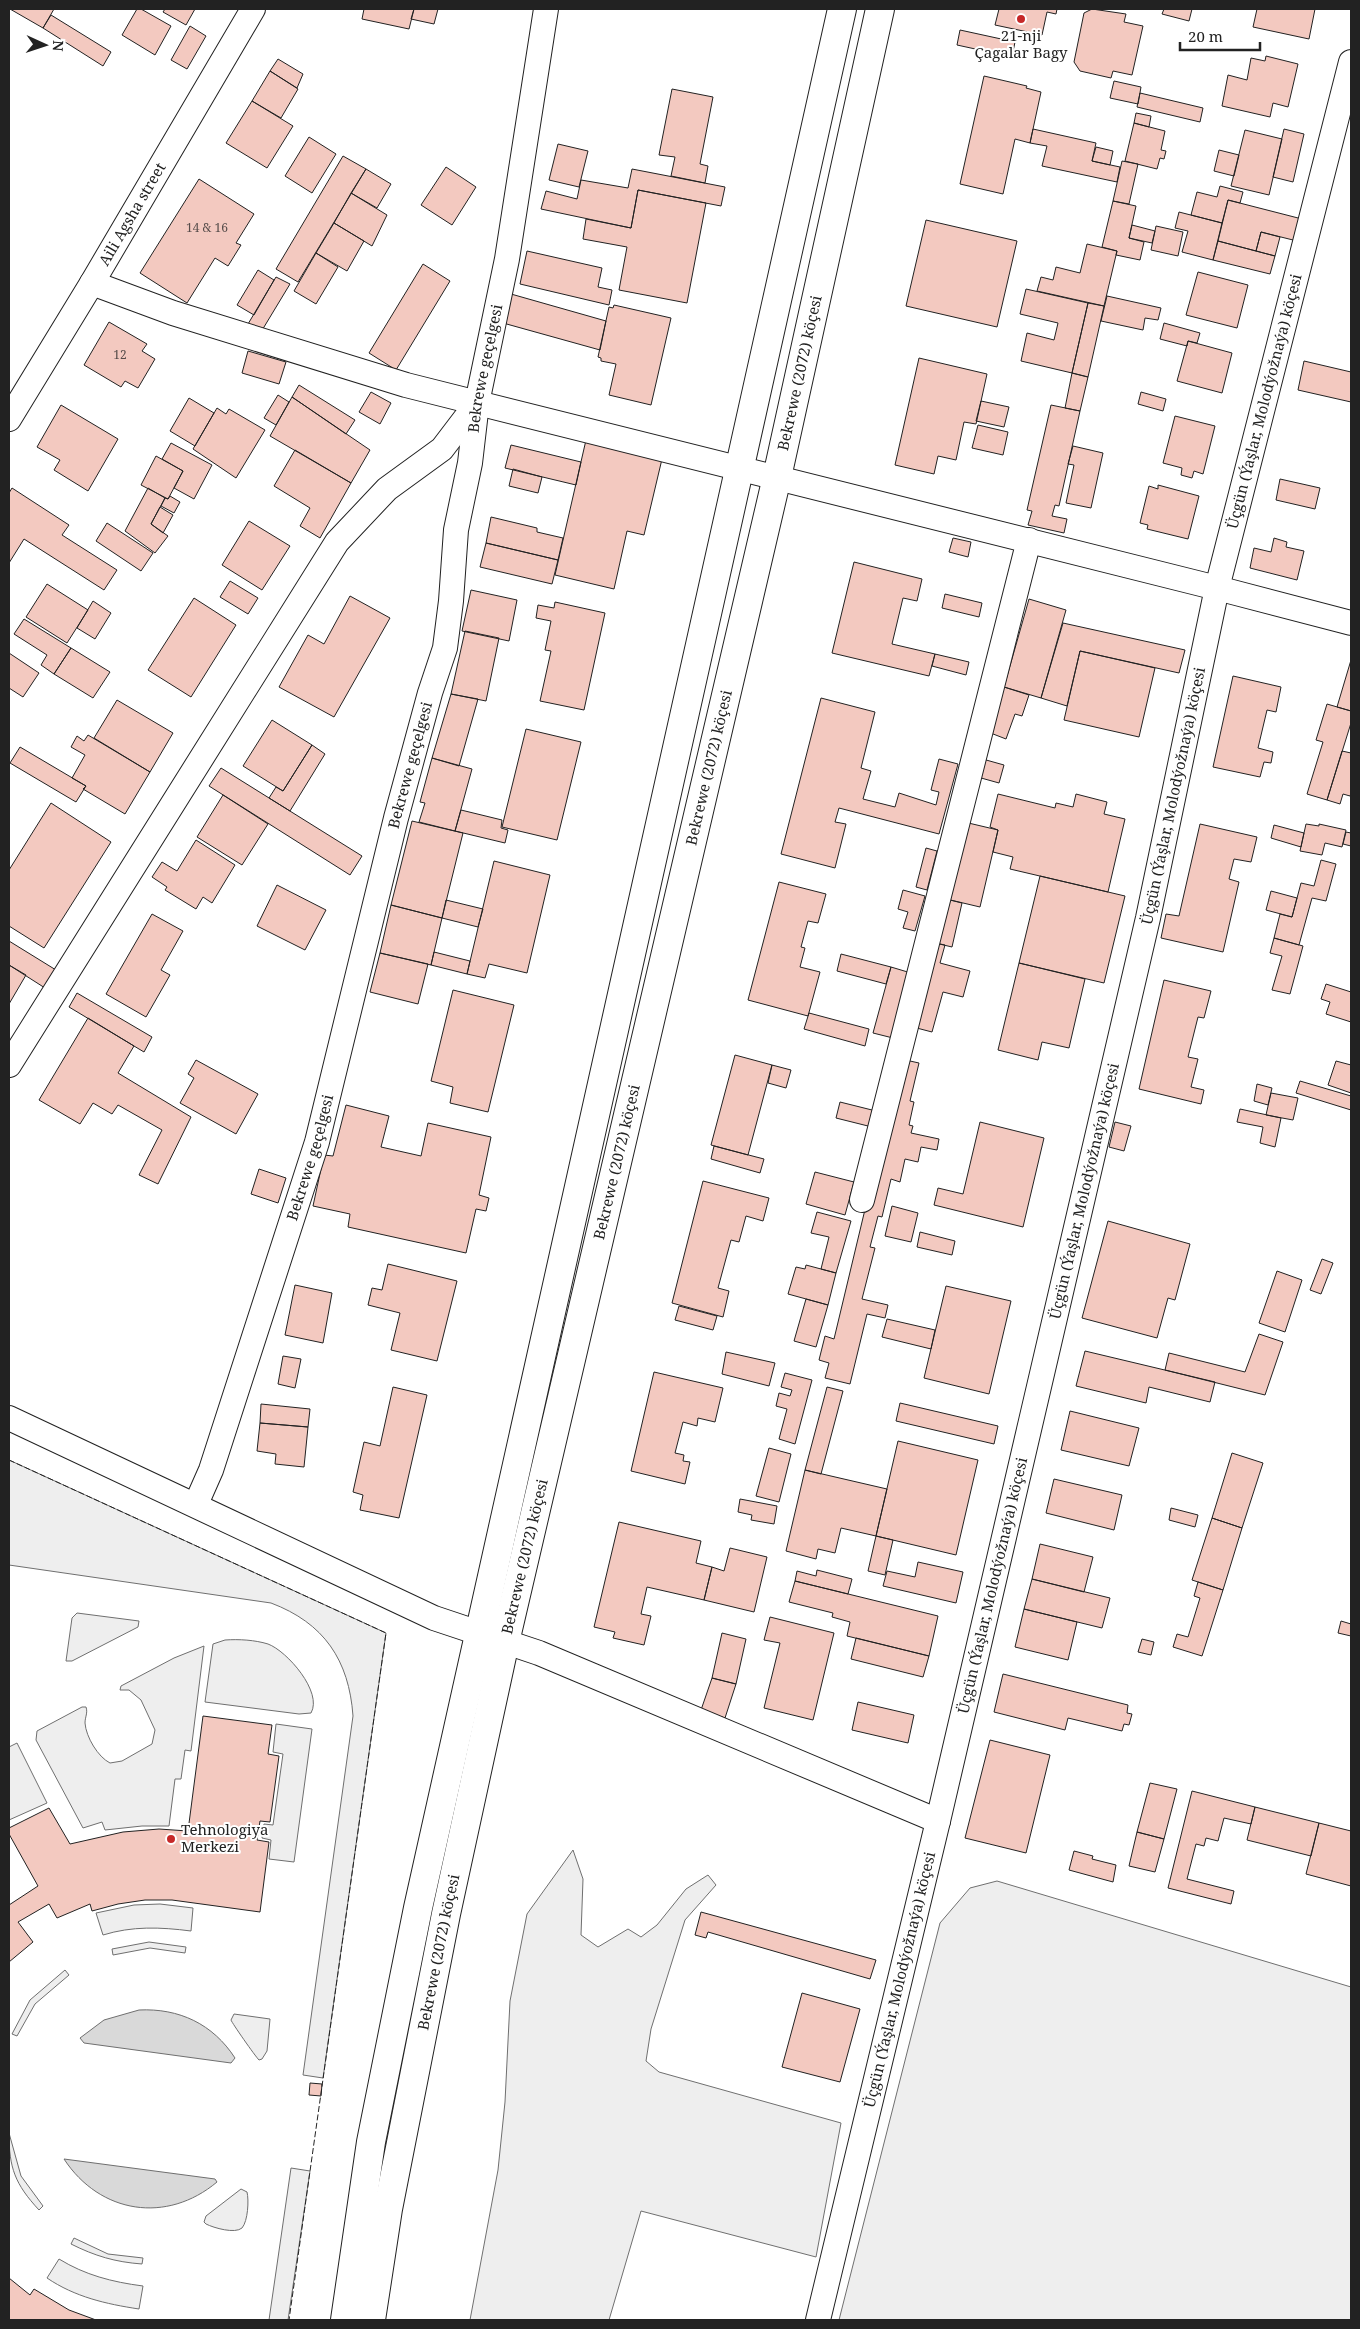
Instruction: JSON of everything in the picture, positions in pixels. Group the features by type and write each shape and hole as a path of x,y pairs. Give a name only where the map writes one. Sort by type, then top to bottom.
{"main road":[{"name":"Bekrewe (2072) köçesi","path":"345,2320 371,2142 418,1908 842,9"},
{"name":"Bekrewe (2072) köçesi","path":"371,2320 388,2209 446,1914 505,1642 777,477 880,9"}],"street":[{"name":"Aili Agsha street","path":"9,419 92,284 253,9"},
{"name":"Bekrewe geçelgesi","path":"196,1504 211,1470 317,1142 396,818 430,693 445,648 451,601 456,530 470,463 477,403 507,259 546,9"},
{"name":"Üçgün (Ýaşlar, Molodýožnaýa) köçesi","path":"818,2320 938,1820 1148,918 1218,588 1351,62"},
{"path":"92,284 173,313 406,385 741,467 1218,588 1351,624"},
{"path":"9,1065 338,542 387,489 442,449 477,403"},
{"path":"862,1200 1029,540"},
{"path":"9,1418 196,1504 434,1618 539,1653 938,1820"}],"shaded area":[{"path":"9,1460 386,1633 323,2078 303,2075 353,1716 351,1696 339,1661 330,1646 306,1621 290,1611 271,1603 9,1565"},
{"path":"77,1613 139,1621 138,1627 72,1661 66,1661 72,1618"},
{"path":"225,1640 247,1640 268,1644 276,1648 293,1663 308,1684 312,1694 313,1704 311,1713 299,1714 205,1702 213,1644"},
{"path":"204,1646 191,1751 185,1750 181,1779 175,1779 169,1826 142,1826 105,1830 102,1822 83,1828 36,1740 37,1731 82,1707 86,1707 85,1723 93,1746 110,1763 122,1761 152,1744 155,1730 141,1700 129,1690 120,1690 121,1686 174,1658"},
{"path":"276,1724 312,1729 294,1862 269,1859 271,1840 262,1838 264,1824 273,1825 283,1754 273,1752"},
{"path":"17,1743 47,1803 9,1820 9,1747"},
{"path":"573,1850 583,1879 581,1935 598,1947 628,1929 641,1937 657,1925 686,1889 708,1875 716,1885 685,1920 651,2029 646,2061 659,2072 841,2123 816,2257 641,2211 609,2320 470,2320 498,2170 505,2102 510,2001 527,1914"},
{"path":"997,1881 1351,1987 1351,2320 839,2320 940,1923 970,1888"},
{"path":"160,1904 193,1908 191,1931 146,1928 103,1935 96,1913 134,1905"},
{"path":"149,1942 186,1947 185,1953 150,1948 113,1955 112,1949"},
{"path":"65,1970 69,1975 35,2004 17,2036 12,2034 30,2000"},
{"path":"139,2010 168,2012 194,2020 216,2036 235,2058 231,2063 84,2043 80,2038 104,2020"},
{"path":"234,2014 270,2019 267,2051 262,2059 259,2060 232,2022"},
{"path":"9,2133 21,2176 43,2206 39,2210 24,2192 15,2175 10,2156"},
{"path":"64,2159 215,2179 217,2182 198,2195 177,2204 156,2208 135,2207 115,2202 96,2192 79,2178"},
{"path":"291,2168 310,2171 288,2320 269,2320"},
{"path":"241,2189 247,2192 248,2200 247,2216 242,2228 239,2230 224,2230 204,2222 206,2216"},
{"path":"74,2238 108,2254 143,2258 142,2264 105,2258 88,2252 71,2244"},
{"path":"59,2259 99,2277 143,2286 139,2309 91,2299 58,2285 47,2278"}],"building":[{"path":"10,9 54,9 43,28"},
{"path":"137,9 141,9 171,26 155,55 122,35"},
{"path":"165,9 195,9 186,25 163,12"},
{"path":"364,9 414,9 409,29 362,19"},
{"path":"414,9 438,9 434,24 411,19"},
{"name":"21-nji Çagalar Bagy","path":"999,9 1057,9 1056,14 1047,12 1042,35 995,25"},
{"path":"1092,9 1126,14 1124,22 1143,26 1132,75 1113,71 1111,78 1080,71 1074,62 1084,13"},
{"path":"1164,9 1192,9 1189,21 1162,14"},
{"path":"1257,9 1315,9 1309,39 1253,27"},
{"path":"51,15 111,52 103,66 43,28"},
{"path":"190,26 206,36 187,69 171,60"},
{"path":"960,30 1015,42 1012,57 957,45"},
{"path":"1266,56 1298,64 1288,107 1273,103 1270,117 1222,106 1228,75 1247,80 1251,58 1265,61"},
{"path":"278,59 303,74 297,88 270,71"},
{"path":"270,71 298,89 281,118 252,101"},
{"path":"984,76 1027,86 1026,88 1041,92 1030,143 1015,139 1003,194 960,184"},
{"path":"1114,81 1141,87 1138,104 1110,98"},
{"path":"672,89 713,97 700,164 708,166 705,183 671,176 675,157 659,155"},
{"path":"1140,93 1203,108 1200,122 1137,107"},
{"path":"252,101 293,126 267,168 226,143"},
{"path":"1136,113 1151,116 1149,127 1134,123"},
{"path":"1134,123 1165,131 1161,150 1166,151 1164,159 1160,158 1157,169 1125,161"},
{"path":"1033,129 1096,143 1092,161 1120,167 1117,182 1042,166 1047,146 1030,143"},
{"path":"1284,129 1304,134 1293,182 1273,177"},
{"path":"1245,130 1282,139 1269,195 1231,186"},
{"path":"309,137 336,154 312,193 285,176"},
{"path":"558,144 588,151 579,187 549,180"},
{"path":"1096,147 1113,151 1110,165 1092,161"},
{"path":"1219,150 1239,155 1234,176 1214,171"},
{"path":"343,156 366,169 298,282 276,269"},
{"path":"1122,161 1138,164 1129,204 1113,201"},
{"path":"446,167 476,187 452,225 421,205"},
{"path":"366,169 391,184 377,208 351,193"},
{"path":"632,169 725,187 721,206 638,190 631,228 541,209 546,191 577,199 581,180 628,188"},
{"path":"199,179 254,214 236,243 241,245 228,266 215,258 187,303 140,273"},
{"path":"1220,186 1243,192 1240,203 1228,200 1222,223 1191,215 1197,192 1217,197"},
{"path":"638,190 706,203 687,303 619,290 627,247 583,239 586,219 631,228"},
{"path":"351,193 387,215 372,246 334,223"},
{"path":"1228,200 1302,219 1297,241 1261,232 1256,251 1218,241"},
{"path":"1113,201 1136,206 1129,238 1144,242 1140,260 1116,255 1117,251 1102,247"},
{"path":"1179,212 1222,223 1213,260 1182,252 1188,231 1175,228"},
{"path":"926,220 1017,241 997,327 906,306"},
{"path":"334,223 364,241 347,271 316,253"},
{"path":"1132,225 1155,231 1152,243 1129,238"},
{"path":"1156,226 1183,232 1178,256 1151,250"},
{"path":"1261,232 1280,237 1275,256 1256,251"},
{"path":"1218,241 1275,256 1270,274 1213,260"},
{"path":"1087,244 1117,251 1104,306 1037,291 1041,277 1053,280 1056,267 1080,273"},
{"path":"527,251 602,268 598,287 612,290 609,305 520,284"},
{"path":"316,253 338,267 316,304 294,291"},
{"path":"423,264 450,281 396,370 369,353"},
{"path":"258,270 274,280 254,315 237,305"},
{"path":"1198,272 1248,285 1237,328 1186,315"},
{"path":"276,277 290,284 261,332 248,324"},
{"path":"1026,289 1088,303 1072,373 1021,361 1027,333 1054,340 1058,323 1020,314"},
{"path":"511,294 606,321 600,350 503,323"},
{"path":"1107,296 1161,308 1158,320 1145,318 1143,330 1101,321"},
{"path":"1088,303 1104,306 1088,377 1072,373"},
{"path":"614,305 671,318 651,405 609,395 616,364 601,361 601,358 598,357 609,307 613,308"},
{"path":"109,322 147,344 142,351 155,359 138,388 125,381 121,387 84,365"},
{"path":"1164,323 1200,333 1197,343 1188,341 1187,346 1160,339"},
{"path":"1188,341 1232,353 1222,393 1177,381"},
{"path":"248,351 286,362 279,384 242,373"},
{"path":"919,358 987,374 976,424 964,422 956,460 938,456 934,474 895,465"},
{"path":"1304,361 1351,372 1351,402 1298,390"},
{"path":"1072,373 1088,377 1080,411 1065,408"},
{"path":"299,385 355,420 346,434 292,397"},
{"path":"371,392 391,403 380,424 359,412"},
{"path":"1141,392 1166,399 1163,411 1138,404"},
{"path":"278,395 289,402 276,425 264,418"},
{"path":"292,397 370,450 351,483 270,436"},
{"path":"189,398 214,413 195,446 170,431"},
{"path":"981,401 1009,407 1004,427 976,421"},
{"path":"61,405 118,439 88,491 54,470 60,460 37,447"},
{"path":"1051,405 1080,411 1059,506 1055,505 1052,516 1067,519 1064,533 1028,525 1032,511 1027,510"},
{"path":"217,408 226,414 229,409 265,430 236,478 193,449"},
{"path":"1175,416 1215,426 1203,474 1194,471 1192,478 1181,475 1182,468 1163,463"},
{"path":"978,425 1008,432 1003,455 972,448"},
{"path":"586,440 662,459 644,535 627,531 614,589 555,575"},
{"path":"171,443 212,465 194,499 174,488 183,471 162,459"},
{"path":"511,445 581,462 576,485 505,468"},
{"path":"1073,446 1103,453 1091,508 1066,503 1074,465 1068,464"},
{"path":"295,450 351,483 320,538 300,526 310,508 274,486"},
{"path":"156,456 183,471 168,499 141,485"},
{"path":"513,469 542,477 538,493 509,486"},
{"path":"1280,479 1320,488 1315,509 1276,500"},
{"path":"1158,485 1199,496 1188,539 1147,529 1148,525 1140,523 1149,486 1158,489"},
{"path":"12,488 69,525 62,535 117,570 104,590 24,539 9,563 9,493"},
{"path":"148,488 165,498 151,524 168,536 155,553 125,531"},
{"path":"170,496 180,502 174,513 161,506 165,498 168,499"},
{"path":"160,507 173,515 163,533 151,524"},
{"path":"491,517 537,528 537,532 563,538 558,560 486,543"},
{"path":"249,521 290,546 262,590 222,565"},
{"path":"107,523 153,553 141,571 96,541"},
{"path":"953,538 971,542 968,557 949,552"},
{"path":"1274,538 1287,542 1286,547 1304,551 1297,580 1250,568 1254,548 1271,552"},
{"path":"486,543 558,560 552,584 480,567"},
{"path":"854,562 922,579 917,601 903,598 892,644 935,654 929,676 832,653"},
{"path":"230,581 258,598 248,614 220,597"},
{"path":"47,584 88,610 67,643 26,617"},
{"path":"471,590 517,600 509,641 462,631"},
{"path":"945,594 982,603 979,617 942,608"},
{"path":"350,596 390,618 334,717 279,687 308,635 324,644"},
{"path":"194,598 236,625 191,697 148,670"},
{"path":"1029,599 1066,610 1041,698 1004,687"},
{"path":"93,601 111,613 95,639 77,628"},
{"path":"555,602 605,613 584,710 540,701 551,651 545,650 551,621 536,618 538,605 554,608"},
{"path":"24,619 71,648 54,674 41,665 47,655 14,634"},
{"path":"1063,623 1185,650 1179,673 1080,651 1067,706 1041,698"},
{"path":"465,631 499,638 486,701 451,694"},
{"path":"71,648 110,672 93,698 54,674"},
{"path":"1080,651 1155,668 1139,737 1064,720"},
{"path":"9,653 39,673 23,697 9,688"},
{"path":"935,654 969,662 966,675 932,666"},
{"path":"1351,660 1351,711 1337,707"},
{"path":"1233,676 1281,687 1276,712 1267,710 1258,748 1273,752 1271,763 1264,762 1260,777 1213,767"},
{"path":"1004,687 1029,695 1022,716 1015,714 1006,739 988,732"},
{"path":"451,694 478,699 459,766 432,758"},
{"path":"821,698 875,712 861,768 871,771 863,799 895,807 899,793 936,805 939,792 931,790 939,759 958,764 939,834 839,808 835,822 846,824 835,868 781,854"},
{"path":"117,700 173,733 150,772 94,738"},
{"path":"1327,704 1351,711 1351,723 1327,800 1307,794 1323,742 1316,740"},
{"path":"272,720 312,745 283,791 243,766"},
{"path":"526,729 581,742 557,840 502,827"},
{"path":"88,735 150,772 125,814 83,789 86,786 72,778 85,755 71,747 77,736 84,741"},
{"path":"312,745 325,754 290,811 269,798 276,787 283,791"},
{"path":"20,747 86,786 76,802 10,763"},
{"path":"1342,751 1351,753 1351,793 1350,796 1343,794 1340,804 1327,800"},
{"path":"432,758 472,769 455,831 419,822 425,803 420,802"},
{"path":"979,758 1004,765 999,783 974,776"},
{"path":"221,768 362,856 350,875 209,786"},
{"path":"998,794 1055,808 1056,803 1073,807 1076,794 1107,802 1104,814 1125,819 1108,892 1010,869 1013,857 993,852 998,830 990,827"},
{"path":"223,795 268,824 242,865 197,837"},
{"path":"51,803 111,842 44,948 9,926 9,870"},
{"path":"461,810 502,820 501,828 508,830 505,843 455,831"},
{"path":"412,821 463,833 442,918 391,905"},
{"path":"960,821 998,830 980,907 942,898"},
{"path":"1200,824 1257,837 1251,862 1234,859 1229,879 1239,882 1223,952 1161,938 1166,914 1179,916"},
{"path":"1306,824 1319,826 1319,824 1346,830 1342,847 1325,843 1322,855 1300,851"},
{"path":"1274,825 1304,833 1301,847 1271,838"},
{"path":"1346,832 1351,833 1351,846 1343,844"},
{"path":"196,840 235,865 212,903 203,897 196,909 165,890 167,887 152,877 162,862 177,871"},
{"path":"926,848 937,851 927,890 916,887"},
{"path":"1321,860 1336,864 1326,901 1312,898 1299,945 1274,938 1280,914 1292,917 1301,883 1314,886"},
{"path":"494,861 550,875 527,973 489,964 485,978 467,974"},
{"path":"1040,876 1125,896 1104,983 1019,963"},
{"path":"779,882 826,894 818,923 808,921 801,947 805,948 800,967 820,972 808,1016 748,1000"},
{"path":"277,885 326,910 305,950 257,926"},
{"path":"903,890 925,896 915,931 903,928 908,912 898,909"},
{"path":"1271,891 1297,898 1292,917 1266,910"},
{"path":"942,898 962,903 952,947 931,942"},
{"path":"446,900 483,909 478,927 442,918"},
{"path":"391,905 442,918 431,965 380,953"},
{"path":"152,914 183,931 161,970 170,975 146,1017 106,994"},
{"path":"1274,938 1303,946 1290,994 1272,990 1282,956 1270,953"},
{"path":"9,941 56,970 45,988 9,965"},
{"path":"931,942 945,945 940,963 970,971 963,997 943,992 932,1032 909,1026"},
{"path":"434,952 470,961 467,974 431,965"},
{"path":"380,953 428,964 418,1004 370,992"},
{"path":"841,954 891,967 886,984 837,971"},
{"path":"1019,963 1085,979 1069,1048 1042,1042 1038,1060 998,1050"},
{"path":"9,965 26,975 9,1004"},
{"path":"891,967 911,973 893,1038 873,1033"},
{"path":"1164,980 1211,991 1204,1018 1198,1017 1188,1057 1198,1059 1191,1087 1204,1090 1201,1104 1139,1089"},
{"path":"1326,984 1351,992 1351,1022 1326,1014 1330,1002 1321,999"},
{"path":"453,990 514,1005 488,1112 450,1103 453,1087 431,1081"},
{"path":"77,993 152,1037 144,1052 69,1007"},
{"path":"809,1013 869,1029 865,1046 804,1029"},
{"path":"88,1018 134,1046 118,1073 191,1117 158,1184 139,1175 162,1130 118,1105 112,1114 93,1103 80,1124 39,1100"},
{"path":"735,1055 772,1065 748,1155 711,1145"},
{"path":"901,1059 919,1063 910,1101 914,1102 909,1125 913,1126 911,1133 939,1139 937,1150 921,1147 918,1162 905,1159 900,1182 891,1179 882,1217 878,1216 870,1247 875,1248 862,1299 888,1305 885,1318 867,1314 850,1384 825,1378 829,1363 819,1360 825,1336 834,1339"},
{"path":"196,1060 258,1094 236,1134 180,1103 194,1078 188,1074"},
{"path":"1336,1061 1351,1065 1351,1093 1328,1085"},
{"path":"772,1065 791,1070 786,1088 768,1083"},
{"path":"1300,1081 1351,1096 1351,1110 1296,1093"},
{"path":"1257,1084 1272,1088 1268,1105 1254,1101"},
{"path":"1271,1093 1298,1098 1293,1120 1266,1115"},
{"path":"840,1102 876,1111 872,1127 836,1118"},
{"path":"346,1105 389,1116 381,1147 421,1156 428,1123 491,1137 479,1195 489,1198 486,1211 476,1209 466,1253 348,1227 350,1214 313,1206 324,1155 333,1156"},
{"path":"1240,1109 1281,1118 1275,1147 1260,1143 1263,1127 1237,1122"},
{"path":"980,1122 1044,1138 1023,1227 934,1205 938,1188 963,1194"},
{"path":"1115,1122 1131,1126 1124,1151 1109,1147"},
{"path":"714,1146 764,1159 760,1173 711,1159"},
{"path":"259,1169 286,1178 278,1203 251,1194"},
{"path":"815,1172 854,1182 845,1215 806,1204"},
{"path":"703,1181 769,1198 763,1221 746,1216 739,1242 731,1240 718,1288 729,1291 723,1317 672,1303"},
{"path":"892,1206 918,1213 911,1242 885,1236"},
{"path":"817,1212 851,1221 836,1273 821,1269 829,1237 811,1233"},
{"path":"1108,1221 1190,1244 1175,1300 1168,1298 1157,1338 1082,1318"},
{"path":"920,1232 955,1241 952,1255 917,1247"},
{"path":"1322,1259 1333,1263 1321,1294 1310,1290"},
{"path":"388,1264 457,1281 437,1361 391,1350 400,1313 368,1305 372,1288 382,1290"},
{"path":"806,1265 836,1273 828,1305 788,1294 796,1267 805,1269"},
{"path":"1277,1271 1302,1280 1285,1332 1259,1323"},
{"path":"295,1285 332,1293 323,1343 285,1335"},
{"path":"946,1286 1011,1301 989,1394 924,1378"},
{"path":"806,1299 828,1305 816,1347 794,1341"},
{"path":"679,1306 717,1316 713,1330 675,1320"},
{"path":"887,1319 935,1330 931,1349 882,1337"},
{"path":"1259,1334 1283,1342 1265,1395 1165,1370 1169,1353 1245,1372"},
{"path":"1085,1351 1215,1382 1210,1402 1149,1387 1146,1403 1076,1386"},
{"path":"726,1352 775,1363 769,1386 722,1374"},
{"path":"283,1356 301,1359 295,1388 278,1384"},
{"path":"654,1372 723,1388 715,1422 698,1418 697,1426 683,1422 675,1453 684,1455 683,1461 690,1462 685,1484 631,1471"},
{"path":"785,1373 812,1380 795,1444 779,1439 787,1409 776,1406 779,1393 790,1396 792,1390 781,1387"},
{"path":"393,1387 427,1395 399,1518 360,1510 363,1495 353,1492 364,1442 380,1446"},
{"path":"827,1387 843,1391 821,1474 805,1470"},
{"path":"900,1403 998,1426 994,1444 896,1421"},
{"path":"261,1404 310,1409 308,1427 260,1423"},
{"path":"1070,1411 1139,1428 1129,1466 1061,1450"},
{"path":"260,1423 308,1427 304,1467 275,1464 276,1454 257,1451"},
{"path":"898,1441 978,1460 956,1555 876,1536"},
{"path":"769,1448 791,1454 779,1502 756,1496"},
{"path":"1232,1453 1263,1463 1242,1528 1212,1518"},
{"path":"805,1470 887,1489 876,1536 841,1528 835,1553 818,1549 816,1559 786,1551"},
{"path":"1054,1479 1122,1495 1114,1530 1046,1513"},
{"path":"740,1499 777,1506 774,1524 751,1520 752,1515 738,1512"},
{"path":"1171,1508 1198,1515 1195,1527 1169,1520"},
{"path":"1212,1518 1242,1528 1223,1590 1192,1580"},
{"path":"619,1522 701,1541 696,1563 712,1567 704,1600 647,1587 641,1614 651,1616 644,1645 613,1638 615,1632 594,1627"},
{"path":"876,1536 893,1540 885,1575 868,1571"},
{"path":"1040,1544 1093,1557 1084,1592 1032,1579"},
{"path":"730,1548 767,1557 754,1612 704,1600 712,1567 724,1571"},
{"path":"918,1562 963,1572 956,1603 883,1586 887,1571 915,1577"},
{"path":"817,1570 852,1579 848,1594 795,1581 797,1571 816,1576"},
{"path":"1032,1579 1110,1598 1102,1628 1024,1609"},
{"path":"795,1581 938,1616 929,1656 847,1636 850,1622 832,1617 833,1613 789,1602"},
{"path":"1198,1582 1223,1590 1202,1656 1173,1647 1177,1634 1188,1637 1200,1598 1194,1596"},
{"path":"1024,1609 1077,1622 1068,1660 1015,1647"},
{"path":"770,1617 834,1633 813,1720 764,1708 780,1643 764,1640"},
{"path":"1341,1621 1351,1624 1351,1636 1338,1633"},
{"path":"722,1633 746,1639 736,1684 712,1678"},
{"path":"856,1638 929,1656 923,1677 851,1659"},
{"path":"1142,1639 1154,1642 1151,1655 1138,1652"},
{"path":"1003,1674 1128,1705 1127,1713 1132,1714 1129,1725 1124,1724 1122,1731 1068,1718 1065,1730 994,1712"},
{"path":"712,1678 736,1684 725,1718 701,1710"},
{"path":"858,1702 914,1715 908,1743 852,1730"},
{"name":"Tehnologiya Merkezi","path":"203,1716 272,1725 268,1754 279,1756 270,1822 260,1821 257,1840 269,1842 260,1912 172,1900 145,1900 118,1904 92,1911 90,1904 57,1918 49,1904 18,1922 33,1942 9,1962 9,1905 38,1886 9,1834 9,1828 49,1808 70,1844 123,1832 159,1829 188,1831"},
{"path":"990,1740 1050,1755 1026,1853 965,1838"},
{"path":"1150,1783 1177,1789 1164,1839 1137,1832"},
{"path":"1192,1791 1255,1807 1251,1824 1224,1818 1218,1841 1206,1838 1204,1846 1196,1844 1187,1879 1234,1891 1231,1904 1168,1888"},
{"path":"1255,1807 1319,1823 1311,1856 1247,1840"},
{"path":"1319,1823 1351,1831 1351,1886 1306,1874"},
{"path":"1137,1832 1164,1839 1155,1872 1129,1866"},
{"path":"1074,1851 1093,1856 1092,1859 1116,1865 1113,1882 1069,1870"},
{"path":"701,1912 876,1960 870,1979 708,1932 706,1938 695,1935"},
{"path":"802,1993 860,2009 840,2082 782,2067"},
{"path":"310,2083 322,2084 321,2096 309,2095"},
{"path":"9,2278 30,2295 34,2289 69,2310 96,2320 9,2320"}],"fence":[{"path":"9,1460 386,1633 289,2320"}],"place":[{"name":"21-nji Çagalar Bagy","path":"1021,19"},
{"name":"Tehnologiya Merkezi","path":"171,1839"}]}
